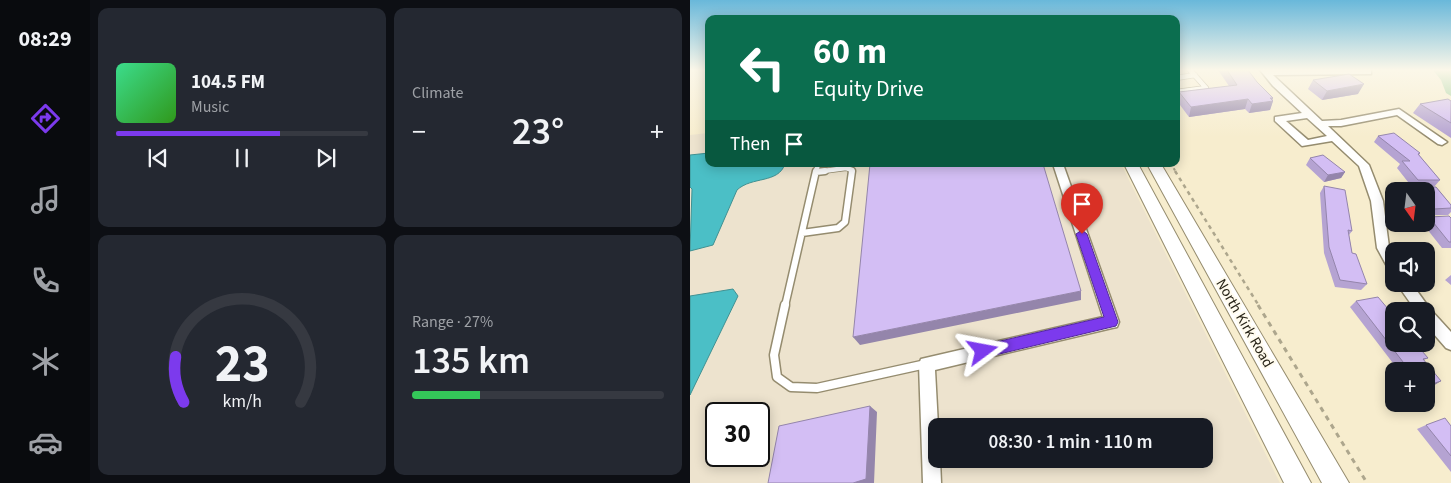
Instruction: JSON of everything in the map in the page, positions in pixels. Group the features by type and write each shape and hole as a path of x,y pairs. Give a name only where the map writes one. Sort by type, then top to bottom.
{"main road":[{"name":"North Kirk Road","path":"1133,167 1298,483"},
{"name":"North Kirk Road","path":"1156,167 1336,483"}],"street":[{"path":"1286,93 1308,115 1364,165 1377,201 1385,251"},
{"path":"1318,124 1341,123 1398,112 1442,142"},
{"path":"1308,115 1278,120 1306,144 1334,138"},
{"path":"932,483 927,364 1112,322 1059,167"},
{"path":"1435,324 1451,343"}],"lane":[{"path":"817,167 774,356 777,378 790,388 817,388 927,364"},
{"path":"802,233 838,228 845,222 852,170 846,168 816,172"}],"path":[{"path":"1173,167 1368,483"}],"shaded area":[{"path":"705,133 705,167 1122,167 1280,483 690,483 690,135"}],"water":[{"path":"705,153 705,167 784,167 777,175 750,183 737,190 713,245 690,251 692,189 690,187 690,155"},
{"path":"733,289 738,296 690,395 690,296"}],"building":[{"path":"1180,93 1268,93 1273,98 1270,98 1273,101 1252,104 1248,99 1191,107"},
{"path":"1448,99 1451,101 1451,123 1420,104"},
{"path":"1394,133 1420,153 1418,154 1440,180 1418,180 1402,161 1410,161 1378,136"},
{"path":"1323,155 1345,172 1328,175 1310,158"},
{"path":"870,167 1044,167 1081,291 853,337"},
{"path":"1324,186 1345,190 1352,231 1348,230 1352,253 1356,254 1367,284 1340,280 1329,247"},
{"path":"1435,187 1451,205 1451,208 1435,209"},
{"path":"1449,216 1451,218 1451,242 1435,224 1435,217"},
{"path":"1378,297 1385,305 1385,339 1356,301"},
{"path":"1395,352 1423,352 1428,358 1423,359 1425,362 1403,362"},
{"path":"1435,374 1441,381 1435,383"},
{"path":"870,406 866,479 853,483 768,483 779,426"},
{"path":"1445,418 1451,426 1451,456 1426,425"}],"route":[{"path":"983,351 1112,322 1082,234"}]}
